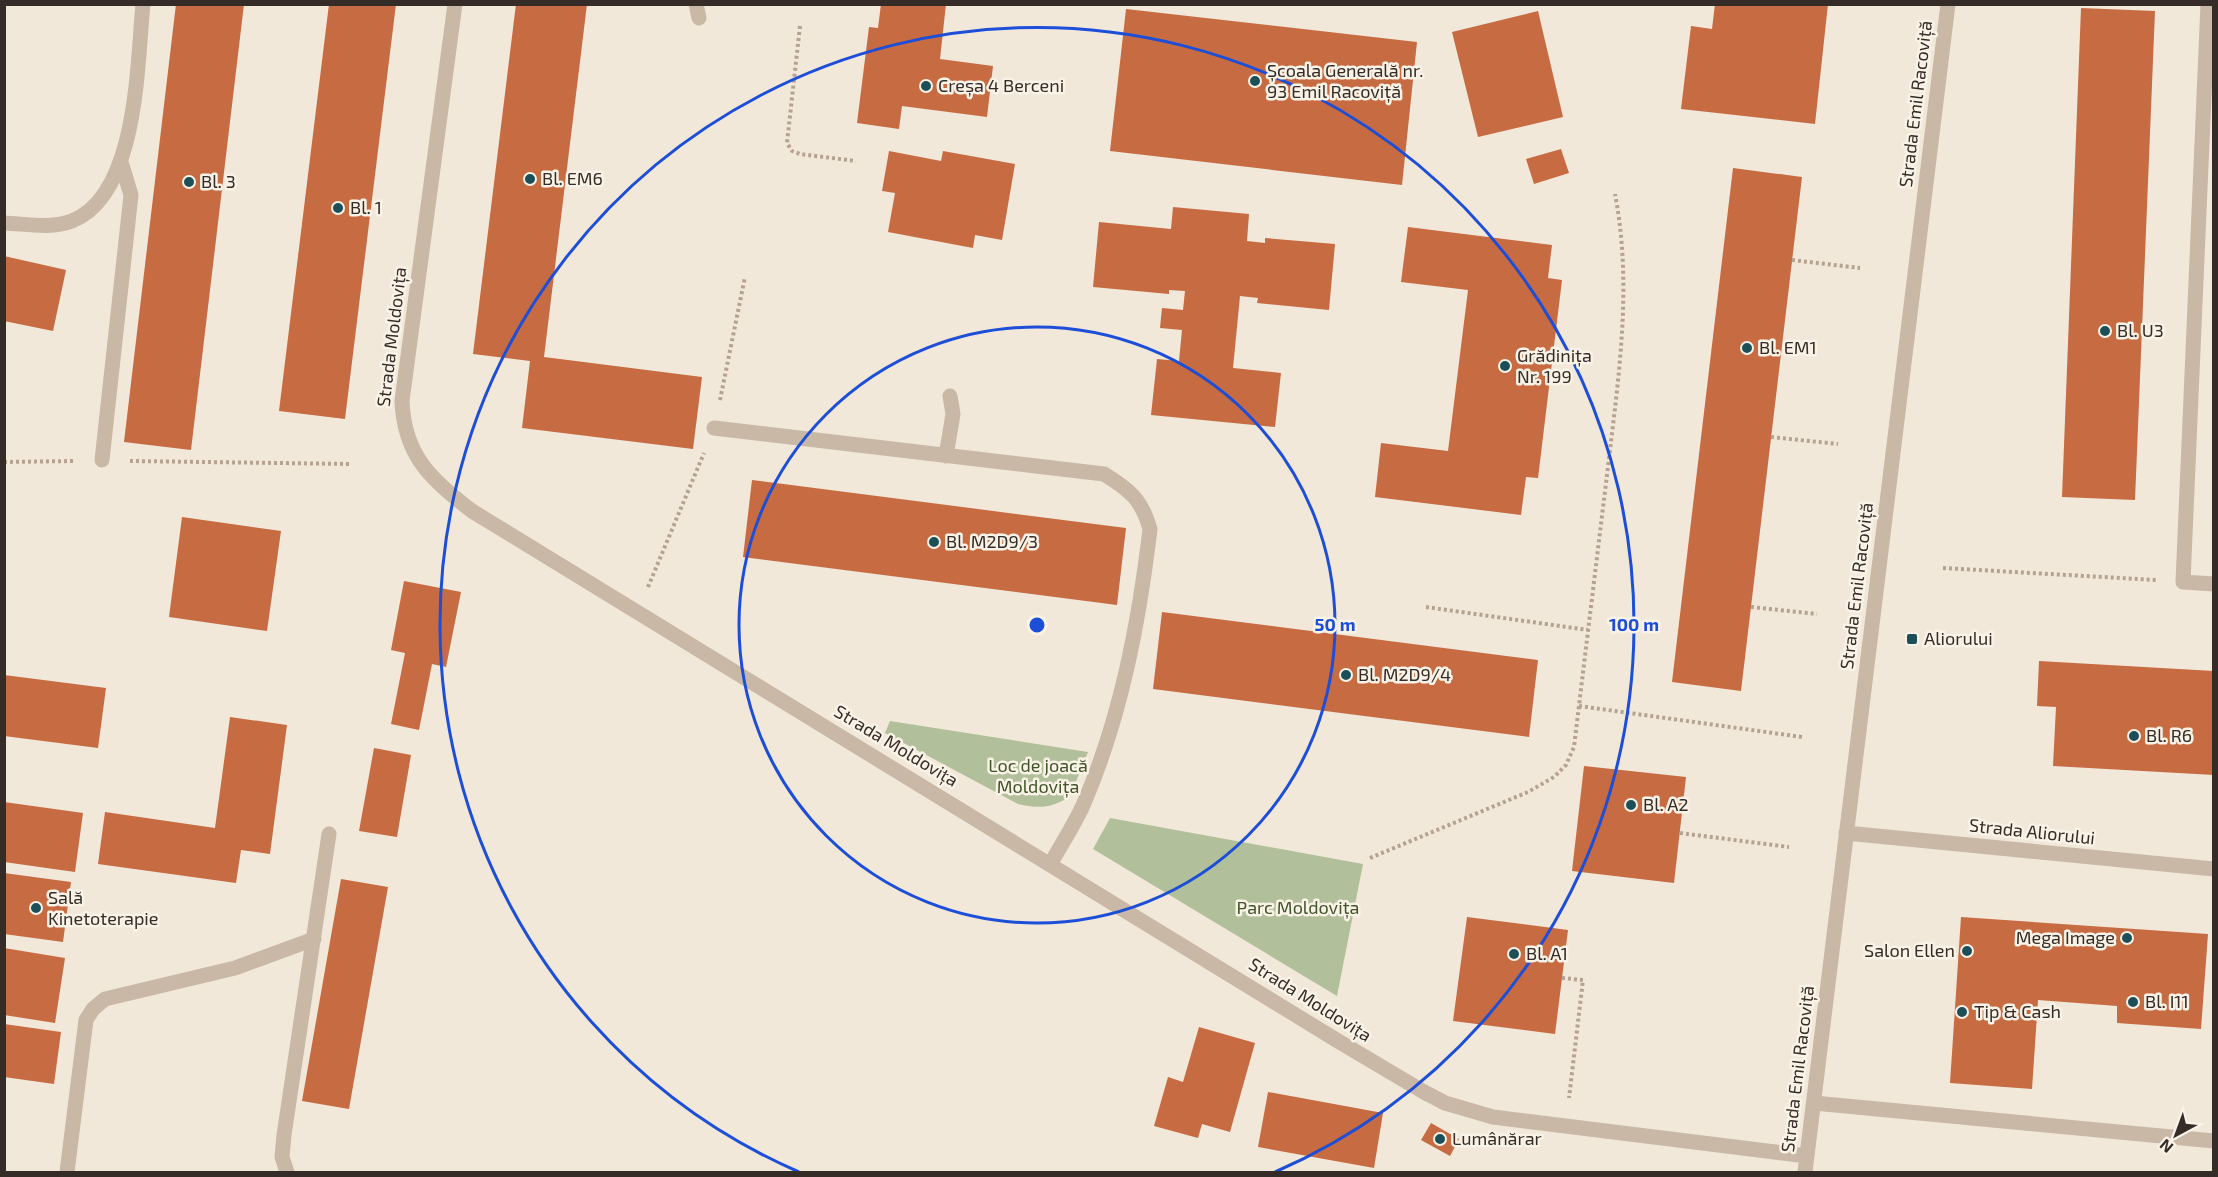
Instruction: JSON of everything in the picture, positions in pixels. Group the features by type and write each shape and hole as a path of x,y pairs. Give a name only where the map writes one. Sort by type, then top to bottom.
{"street":[{"path":"4,223 59,224 73,220 101,201 121,162 130,127 143,4"},
{"name":"Strada Moldovița","path":"455,4 402,400 402,422 409,443 420,464 436,482 472,511 1445,1103 1493,1117 1807,1156"},
{"name":"Strada Emil Racoviță","path":"1805,1173 1948,4"},
{"path":"2208,4 2183,582 2214,584"},
{"path":"102,460 131,195 121,162"},
{"path":"946,456 952,414 950,396"},
{"path":"714,428 1104,474 1127,488 1144,509 1150,529 1124,683 1107,741 1084,804 1051,863"},
{"name":"Strada Aliorului","path":"1846,833 2214,869"},
{"path":"287,1173 282,1157 284,1135 329,834"},
{"path":"67,1173 86,1020 93,1009 105,999 235,968 314,939"},
{"path":"1814,1103 2214,1141"}],"path":[{"path":"800,26 787,142 792,151 800,154 856,161"},
{"path":"1370,858 1528,792 1554,777 1566,765 1574,747 1620,356 1625,274 1623,235 1615,194"},
{"path":"1792,260 1860,268"},
{"path":"1771,437 1838,444"},
{"path":"4,462 102,460 351,464"},
{"path":"1944,568 2183,582"},
{"path":"1426,607 1588,630"},
{"path":"1751,607 1817,614"},
{"path":"1579,706 1802,737"},
{"path":"1680,833 1789,847"},
{"path":"1562,978 1583,980 1566,1126"}],"green space":[{"name":"Loc de joacă Moldovița","path":"890,721 1088,752 1070,796 1052,805 1026,806 1018,804 885,733"},
{"name":"Parc Moldovița","path":"1110,818 1363,864 1337,996 1093,849"}],"building":[{"name":"Bl. 3","path":"176,4 244,4 191,450 124,442"},
{"name":"Bl. 1","path":"329,4 396,4 345,419 279,411"},
{"name":"Bl. EM6","path":"516,4 587,4 544,357 702,377 693,449 522,428 530,361 473,354"},
{"name":"Creșa 4 Berceni","path":"881,4 946,4 940,59 993,66 987,117 902,106 899,129 857,123 869,27 878,28"},
{"path":"1715,4 1828,4 1815,124 1681,109 1691,26 1712,29"},
{"name":"Bl. U3","path":"2081,8 2155,11 2135,500 2062,497"},
{"name":"Școala Generală nr. 93 Emil Racoviță","path":"1126,9 1417,42 1402,185 1110,151"},
{"path":"1538,11 1563,117 1478,137 1452,32"},
{"path":"1561,149 1569,173 1534,184 1526,159"},
{"path":"889,151 941,161 943,151 1015,164 1002,240 975,235 973,248 888,232 895,193 882,191"},
{"name":"Bl. EM1","path":"1733,168 1802,177 1741,691 1672,682"},
{"path":"1173,207 1249,214 1247,241 1265,243 1265,238 1335,244 1329,310 1257,303 1258,298 1240,296 1233,368 1281,373 1275,427 1151,415 1157,359 1179,361 1182,330 1160,328 1162,308 1183,310 1185,291 1169,290 1169,294 1093,287 1099,222 1171,229"},
{"name":"Grădinița Nr. 199","path":"1408,227 1552,245 1548,278 1562,280 1538,478 1526,477 1521,515 1375,497 1381,443 1448,451 1468,290 1401,282"},
{"path":"4,256 66,270 53,331 4,321"},
{"name":"Bl. M2D9/3","path":"752,480 1126,528 1117,605 743,557"},
{"path":"182,517 281,531 267,631 169,617"},
{"path":"404,581 461,592 446,667 432,664 419,730 391,724 405,653 391,650"},
{"name":"Bl. M2D9/4","path":"1162,612 1538,660 1529,737 1153,689"},
{"name":"Bl. R6","path":"2039,661 2214,671 2214,775 2053,766 2056,707 2037,706"},
{"path":"4,675 106,688 98,748 4,736"},
{"path":"230,717 287,725 270,854 241,850 236,883 98,864 105,812 215,828"},
{"path":"374,748 411,755 397,837 359,831"},
{"name":"Bl. A2","path":"1584,766 1686,777 1674,883 1572,871"},
{"path":"4,802 83,813 75,872 4,862"},
{"name":"Sală Kinetoterapie","path":"4,873 71,882 63,942 4,934"},
{"path":"341,879 388,887 349,1109 302,1101"},
{"name":"Bl. A1","path":"1467,917 1568,930 1555,1034 1453,1021"},
{"name":"Bl. I11","path":"1961,917 2208,934 2201,1029 2117,1023 2117,1006 2038,1000 2032,1089 1950,1083"},
{"path":"4,948 65,958 55,1023 4,1015"},
{"path":"4,1024 61,1032 54,1084 4,1077"},
{"path":"1199,1027 1255,1043 1230,1132 1202,1124 1198,1138 1154,1126 1168,1077 1183,1082"},
{"path":"1268,1092 1383,1113 1374,1168 1258,1147"},
{"name":"Lumânărar","path":"1431,1123 1459,1139 1450,1156 1421,1140"}],"place":[{"name":"Școala Generală nr. 93 Emil Racoviță","path":"1255,81"},
{"name":"Creșa 4 Berceni","path":"926,86"},
{"name":"Bl. EM6","path":"530,179"},
{"name":"Bl. 3","path":"189,182"},
{"name":"Bl. 1","path":"338,208"},
{"name":"Bl. U3","path":"2105,331"},
{"name":"Bl. EM1","path":"1747,348"},
{"name":"Grădinița Nr. 199","path":"1505,366"},
{"name":"Bl. M2D9/3","path":"934,542"},
{"name":"Aliorului","path":"1912,639"},
{"name":"Bl. M2D9/4","path":"1346,675"},
{"name":"Bl. R6","path":"2134,736"},
{"name":"Bl. A2","path":"1631,805"},
{"name":"Sală Kinetoterapie","path":"36,908"},
{"name":"Mega Image","path":"2127,938"},
{"name":"Salon Ellen","path":"1967,951"},
{"name":"Bl. A1","path":"1514,954"},
{"name":"Bl. I11","path":"2133,1002"},
{"name":"Tip & Cash","path":"1962,1012"},
{"name":"Lumânărar","path":"1440,1139"}]}
